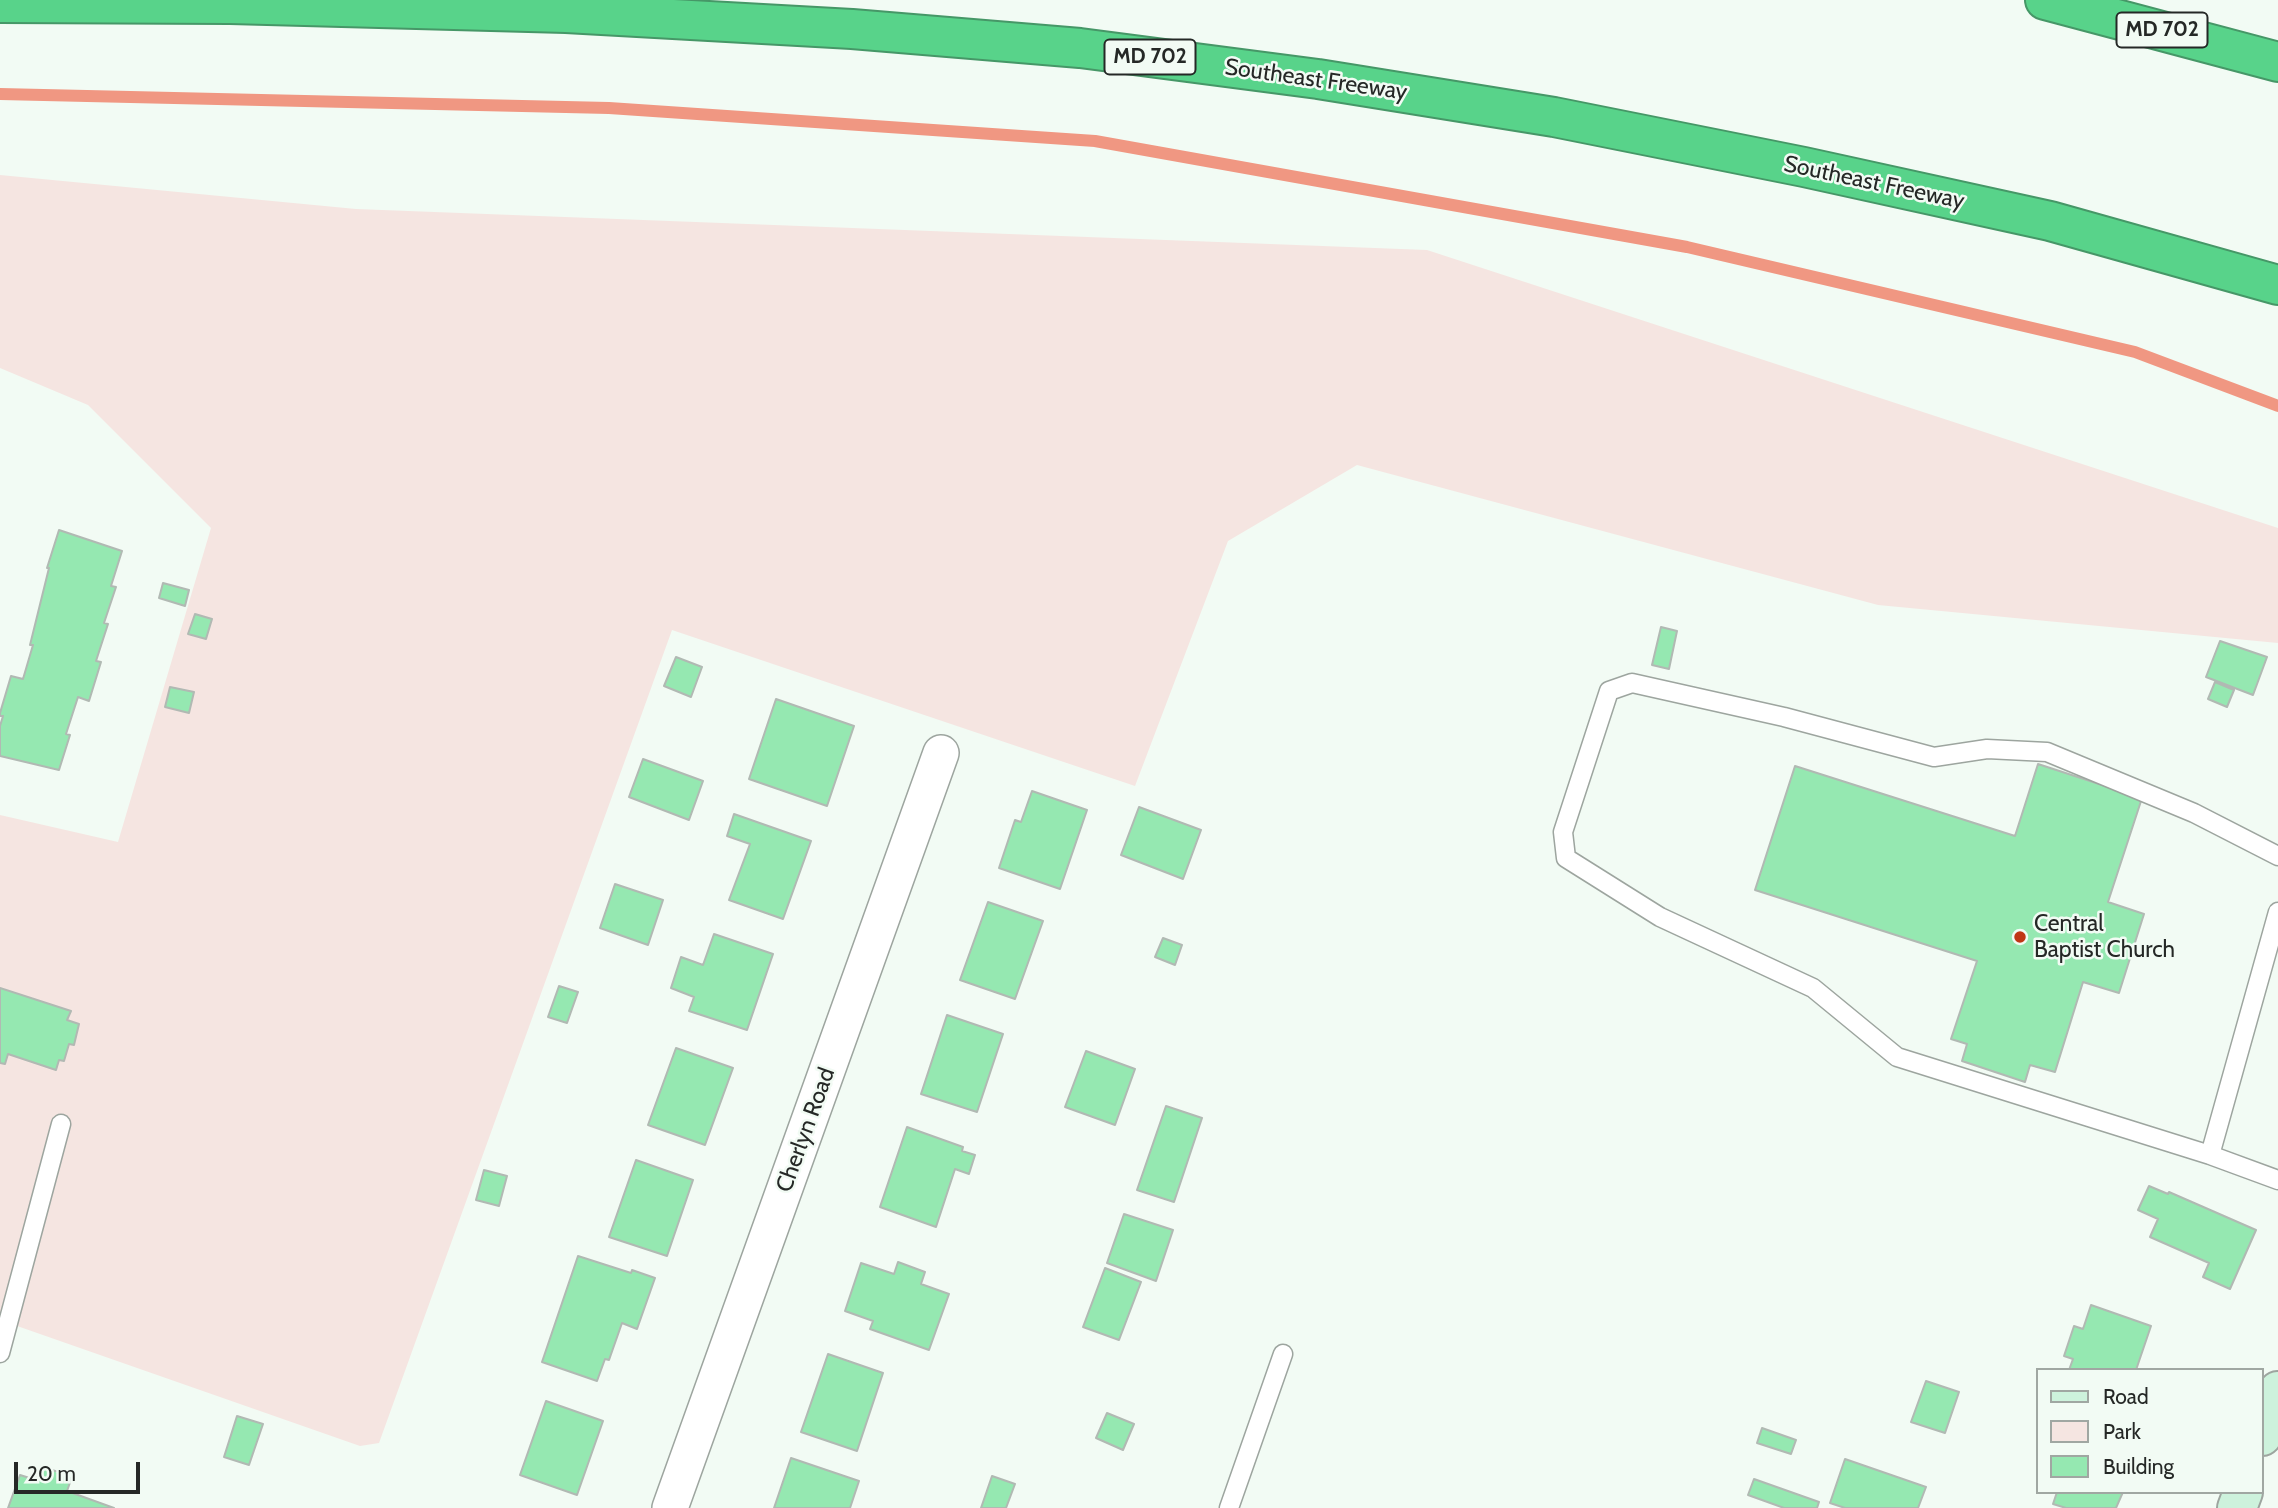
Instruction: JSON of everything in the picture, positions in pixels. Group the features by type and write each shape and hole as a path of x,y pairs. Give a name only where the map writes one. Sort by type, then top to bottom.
{"highway":[{"name":"MD 702","path":"2045,0 2278,62"},
{"name":"Southeast Freeway","path":"0,3 230,4 566,13 852,29 1080,48 1331,81 1554,117 1765,159 2050,221 2278,285"}],"street":[{"name":"Cherlyn Road","path":"670,1508 941,753"},
{"path":"2264,1430 2278,1391"}],"lane":[{"path":"2278,856 2194,813 2047,751 1987,749 1934,757 1784,717 1632,683 1609,691 1563,832 1566,858 1660,916 1813,988 1897,1057 2210,1155 2278,1180"},
{"path":"2210,1155 2278,912"},
{"path":"0,1353 61,1124"},
{"path":"1228,1508 1283,1354"}],"green space":[{"path":"0,175 356,209 1427,250 2278,528 2278,643 1878,605 1357,465 1228,541 1135,786 672,630 379,1443 360,1446 0,1320 0,815 118,842 211,528 88,405 0,368"}],"building":[{"path":"59,530 122,551 111,586 116,587 104,623 108,624 96,661 101,662 89,701 78,697 66,734 70,735 59,770 0,756 0,726 3,716 0,716 0,713 11,676 23,679 33,645 30,645 47,568"},
{"path":"163,583 189,590 185,606 159,598"},
{"path":"195,614 212,619 206,639 188,634"},
{"path":"1661,627 1677,631 1669,669 1652,665"},
{"path":"2220,641 2267,657 2253,695 2206,677"},
{"path":"676,657 702,667 691,697 664,686"},
{"path":"2215,682 2234,690 2227,707 2208,699"},
{"path":"170,687 194,692 189,713 165,707"},
{"path":"776,699 854,726 827,806 749,779"},
{"path":"643,759 703,781 689,820 629,797"},
{"name":"Central Baptist Church","path":"2038,764 2142,798 2108,902 2144,914 2119,993 2083,982 2055,1072 2030,1065 2025,1082 1962,1061 1967,1044 1951,1039 1977,961 1755,890 1795,766 2015,836"},
{"path":"1032,791 1087,810 1060,889 999,868 1015,820 1021,822"},
{"path":"1139,807 1201,830 1183,879 1121,855"},
{"path":"734,814 811,841 783,919 729,900 750,844 727,836"},
{"path":"615,884 663,900 648,945 600,928"},
{"path":"988,902 1043,921 1015,999 960,980"},
{"path":"714,934 773,954 747,1030 689,1011 694,997 671,988 681,957 703,965"},
{"path":"1163,938 1182,945 1175,965 1155,957"},
{"path":"559,986 578,992 567,1023 548,1017"},
{"path":"0,988 71,1011 67,1020 79,1024 74,1045 69,1044 64,1061 59,1060 56,1070 8,1054 5,1064 0,1063"},
{"path":"947,1015 1003,1034 977,1112 921,1094"},
{"path":"676,1048 733,1068 705,1145 648,1125"},
{"path":"1086,1051 1135,1069 1115,1125 1065,1107"},
{"path":"1166,1106 1202,1118 1174,1202 1137,1190"},
{"path":"907,1127 963,1147 962,1151 975,1155 969,1174 955,1169 936,1227 880,1207"},
{"path":"636,1160 693,1180 667,1256 609,1237"},
{"path":"484,1170 507,1176 499,1206 476,1200"},
{"path":"2149,1186 2256,1230 2230,1289 2203,1277 2209,1263 2150,1237 2158,1219 2138,1210"},
{"path":"1124,1214 1173,1230 1156,1281 1107,1263"},
{"path":"578,1256 655,1278 637,1329 622,1323 609,1360 605,1359 597,1381 542,1362"},
{"path":"898,1262 925,1272 921,1284 949,1294 929,1350 870,1329 873,1321 845,1311 861,1263 894,1274"},
{"path":"1105,1268 1141,1282 1119,1340 1083,1327"},
{"path":"2091,1305 2151,1326 2137,1368 2070,1368 2073,1359 2064,1356 2074,1326 2083,1329"},
{"path":"828,1354 883,1373 857,1451 801,1432"},
{"path":"1926,1381 1959,1392 1945,1433 1911,1422"},
{"path":"546,1401 603,1421 577,1495 520,1475"},
{"path":"1107,1413 1134,1424 1123,1450 1096,1438"},
{"path":"237,1416 263,1424 249,1465 224,1457"},
{"path":"1762,1428 1796,1440 1791,1454 1757,1443"},
{"path":"791,1458 859,1481 850,1508 774,1508"},
{"path":"1845,1459 1926,1487 1918,1508 1845,1508 1830,1503"},
{"path":"41,1466 72,1477 67,1491 114,1508 8,1508 20,1475 36,1480"},
{"path":"992,1476 1015,1484 1006,1508 981,1508"},
{"path":"1754,1479 1819,1502 1817,1508 1784,1508 1748,1495"},
{"path":"2056,1494 2122,1494 2116,1508 2066,1508 2053,1504"}],"waterway":[{"path":"0,94 609,108 1095,141 1687,247 2135,352 2278,406"}],"place":[{"name":"Central Baptist Church","path":"2020,937"}]}
